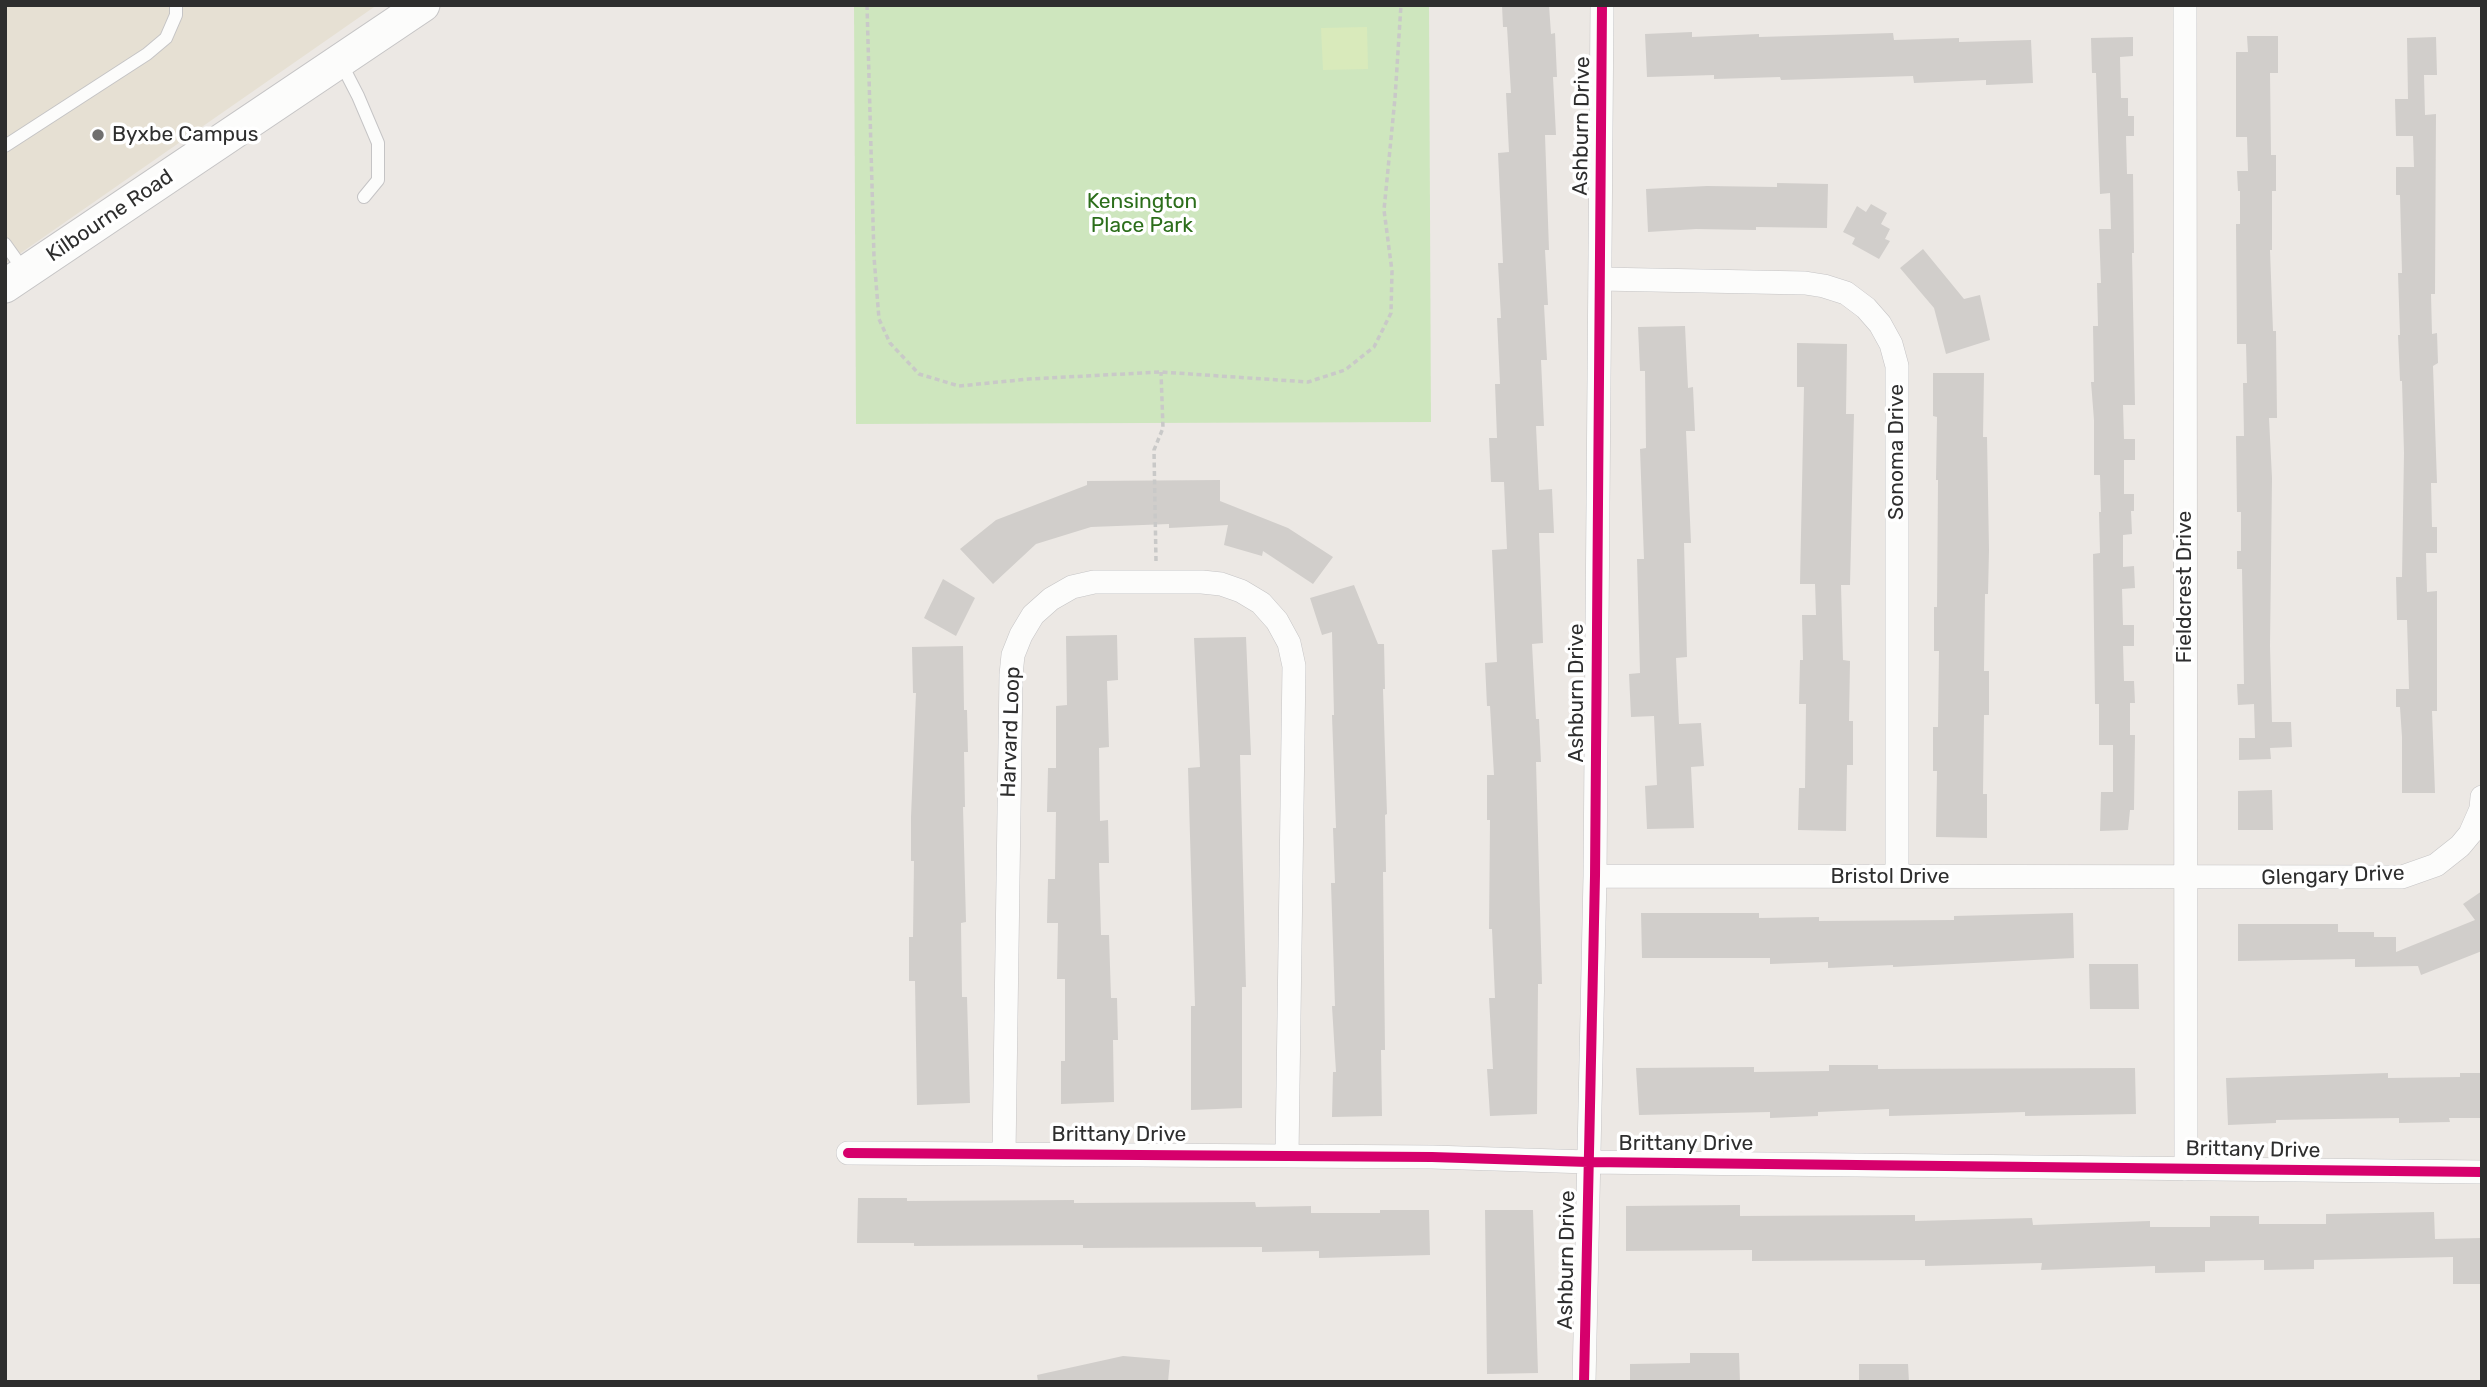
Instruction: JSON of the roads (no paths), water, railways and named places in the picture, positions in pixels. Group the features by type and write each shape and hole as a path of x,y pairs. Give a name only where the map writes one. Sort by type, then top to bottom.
{"main road":[{"name":"Kilbourne Road","path":"16,280 341,63 423,5"}],"street":[{"name":"Ashburn Drive","path":"1584,1382 1595,876 1602,5"},
{"name":"Fieldcrest Drive","path":"2185,5 2186,1168"},
{"name":"Sonoma Drive","path":"1600,279 1805,283 1824,286 1846,293 1866,307 1891,344 1897,366 1897,876"},
{"name":"Harvard Loop","path":"1004,1154 1013,655 1033,615 1051,598 1072,587 1094,582 1202,582 1221,584 1241,591 1261,603 1277,621 1289,643 1294,666 1287,1156"},
{"name":"Glengary Drive","path":"2185,878 2402,877 2421,872 2448,856 2465,840 2481,808 2482,797"},
{"name":"Bristol Drive","path":"1595,876 2185,878"},
{"name":"Brittany Drive","path":"848,1153 1432,1157 1588,1162 2482,1172"}],"lane":[{"path":"5,146 147,54 166,38 176,15 176,5"},
{"path":"341,63 378,143 378,180 364,197"},
{"path":"5,244 16,280"}],"place":[{"name":"Byxbe Campus","path":"98,135"}],"park label":[{"name":"Kensington Place Park","path":"1142,214"}]}
